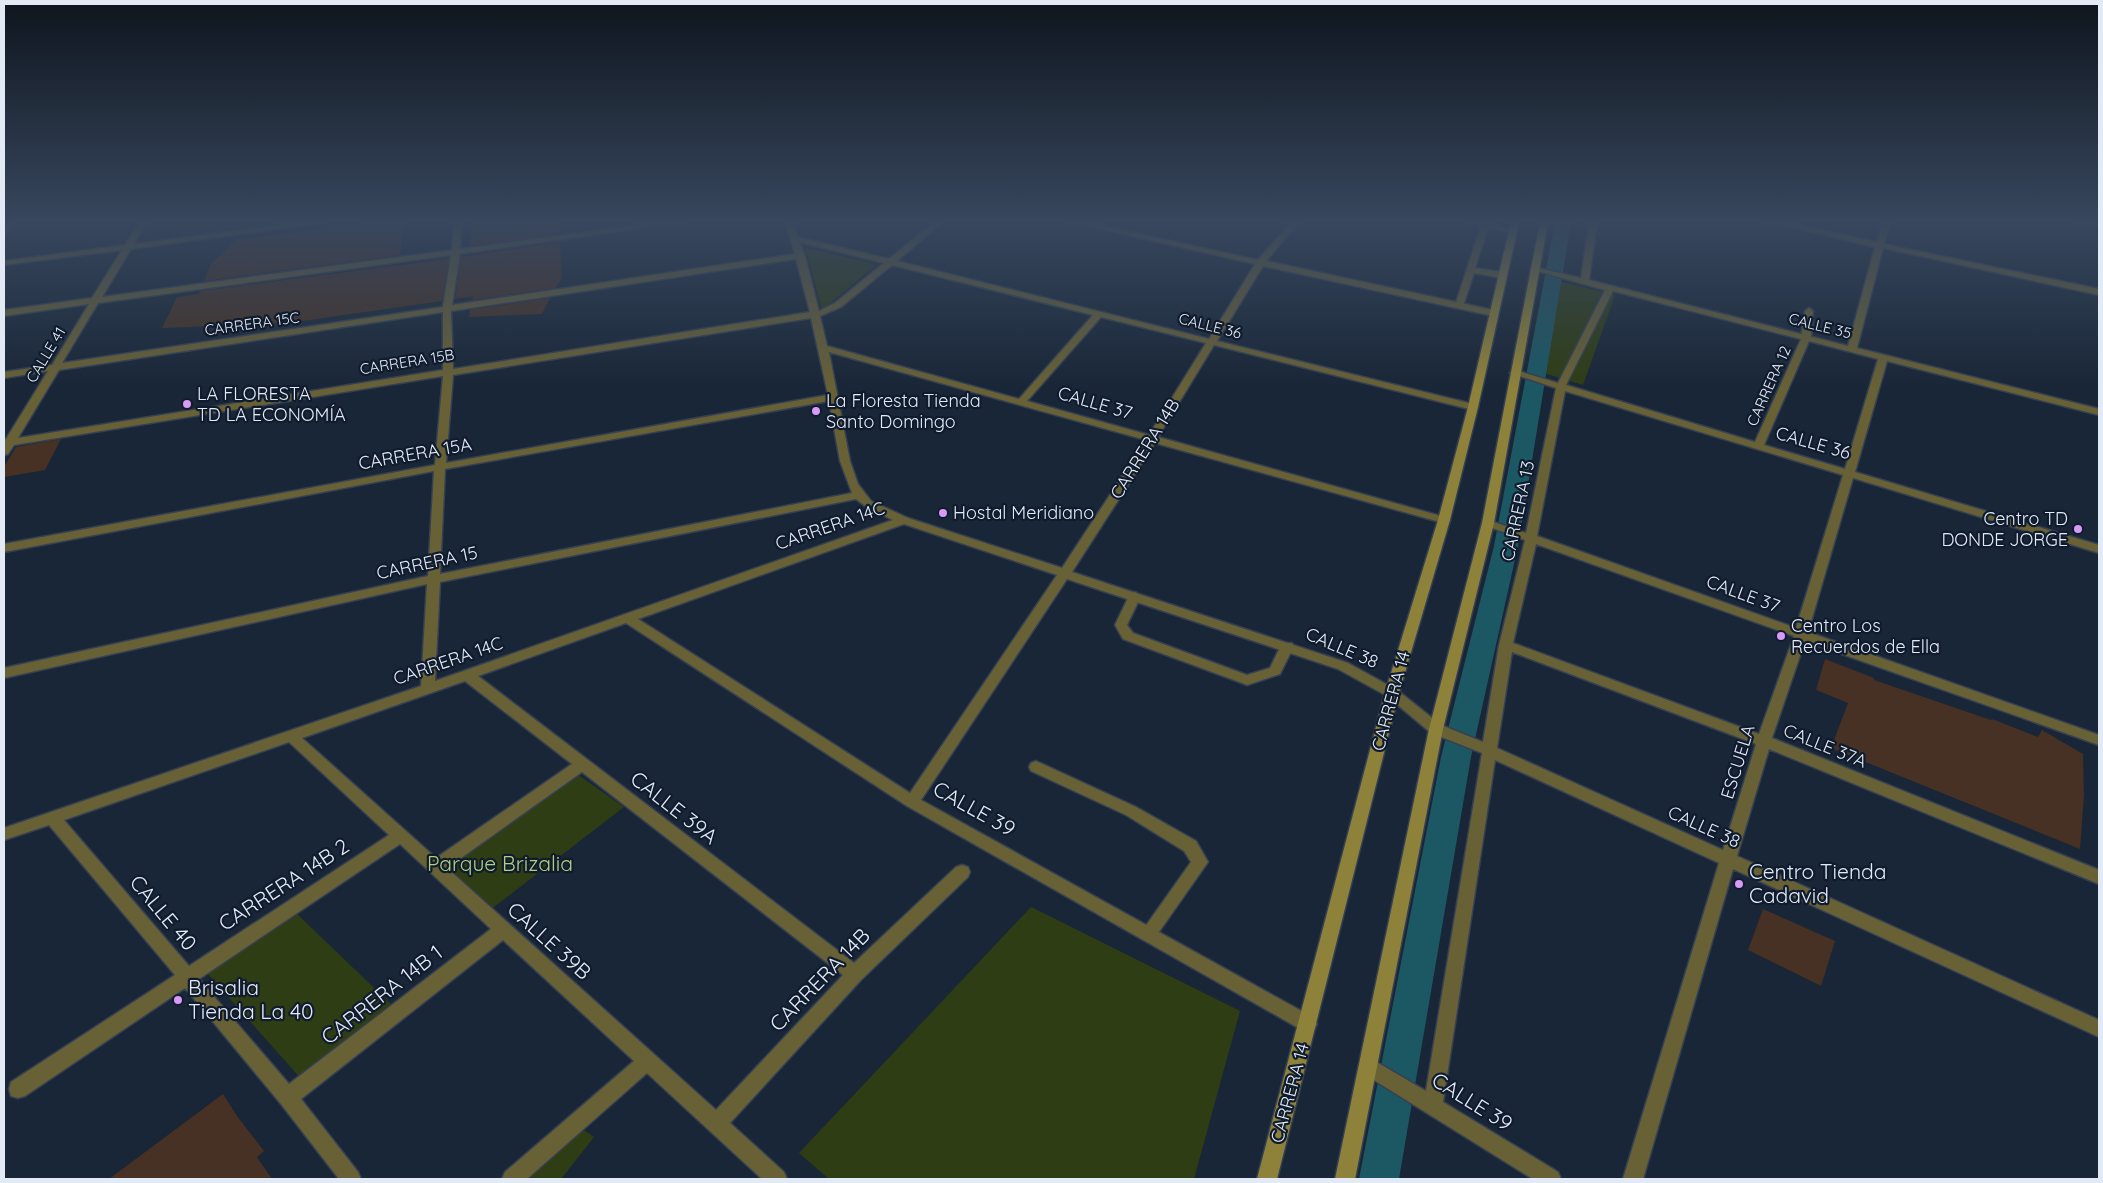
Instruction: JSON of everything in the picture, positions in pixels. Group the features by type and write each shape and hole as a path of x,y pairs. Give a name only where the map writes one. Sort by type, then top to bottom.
{"main road":[{"name":"CARRERA 14","path":"1267,1179 1392,693 1444,520 1473,408 1501,277"},
{"path":"1345,1179 1376,1071 1436,729 1488,523 1533,277"}],"street":[{"name":"CALLE 41","path":"4,452 7,442 110,277"},
{"path":"4,313 267,277"},
{"path":"428,689 440,467 448,371 447,309 452,277"},
{"name":"CARRERA 15C","path":"4,375 659,277"},
{"path":"806,277 834,397 848,468 859,495"},
{"path":"815,315 838,305 873,277"},
{"name":"CALLE 36","path":"953,277 1473,408"},
{"name":"CARRERA 14B","path":"912,802 1152,439 1251,277"},
{"path":"1326,277 1493,313"},
{"path":"1459,306 1469,277"},
{"name":"CALLE 35","path":"1567,277 2099,412"},
{"path":"1585,282 1586,277"},
{"path":"1852,350 1871,277"},
{"path":"2030,277 2099,292"},
{"name":"CARRERA 13","path":"1431,1104 1486,750 1559,386 1610,288"},
{"name":"CARRERA 12","path":"1759,445 1806,338 1809,311"},
{"path":"1021,402 1099,314"},
{"name":"CARRERA 15B","path":"7,442 448,371 815,315"},
{"name":"CALLE 37","path":"822,347 1444,520"},
{"name":"ESCUELA","path":"1633,1179 1764,741 1800,634 1883,358"},
{"name":"CALLE 36","path":"1515,373 1849,472 2099,549"},
{"name":"CARRERA 15A","path":"4,548 440,467 834,397"},
{"name":"CALLE 38","path":"859,495 867,503 881,511 904,520 1343,666 1392,693 1436,729 2099,1029"},
{"name":"CARRERA 15","path":"4,673 434,579 859,495"},
{"name":"CARRERA 14C","path":"4,834 428,689 904,520"},
{"name":"CALLE 37","path":"1488,523 2099,740"},
{"path":"1134,596 1121,625 1128,636 1247,680 1276,671 1287,646"},
{"name":"CALLE 39","path":"627,618 912,802 1308,1024"},
{"name":"CALLE 37A","path":"1506,645 1764,741 2099,878"},
{"name":"CALLE 39A","path":"467,675 855,974"},
{"name":"CALLE 39B","path":"290,736 777,1179"},
{"path":"435,868 582,764"},
{"path":"1036,767 1131,811 1190,846 1200,862 1148,934"},
{"name":"CALLE 40","path":"52,817 288,1096 352,1179"},
{"name":"CARRERA 14B 2","path":"18,1089 400,836"},
{"name":"CARRERA 14B","path":"716,1124 855,974 962,872"},
{"name":"CARRERA 14B 1","path":"288,1096 503,930"},
{"path":"512,1179 647,1061"},
{"name":"CALLE 39","path":"1376,1071 1551,1179"}],"green space":[{"path":"813,277 861,277 822,310"},
{"path":"1547,278 1615,295 1583,385 1530,369"},
{"name":"Parque Brizalia","path":"574,772 624,807 490,910 445,867"},
{"path":"1031,907 1240,1011 1194,1179 829,1179 799,1153"},
{"path":"295,912 396,1009 304,1082 206,972"},
{"path":"575,1124 594,1137 561,1179 522,1179"}],"building":[{"path":"206,277 233,277 204,281"},
{"path":"307,277 446,277 442,301 288,323 162,328 177,297 199,294 200,291"},
{"path":"458,277 562,277 556,288 472,300 473,296 455,299"},
{"path":"550,298 542,314 469,317 470,310"},
{"path":"61,439 45,470 4,477 4,467 16,447"},
{"path":"1825,659 1874,678 1874,680 1992,719 2038,737 2042,730 2083,754 2084,795 2080,849 1831,748 1848,703 1816,690"},
{"path":"1763,909 1835,941 1821,986 1748,950"},
{"path":"223,1094 264,1151 257,1157 272,1179 109,1179"}],"waterway":[{"path":"1379,1179 1456,757 1506,546 1553,277"}],"place":[{"name":"LA FLORESTA TD LA ECONOMÍA","path":"187,404"},
{"name":"La Floresta Tienda Santo Domingo","path":"816,411"},
{"name":"Hostal Meridiano","path":"943,513"},
{"name":"Centro TD DONDE JORGE","path":"2078,529"},
{"name":"Centro Los Recuerdos de Ella","path":"1781,636"},
{"name":"Centro Tienda Cadavid","path":"1739,884"},
{"name":"Brisalia Tienda La 40","path":"178,1000"}]}
